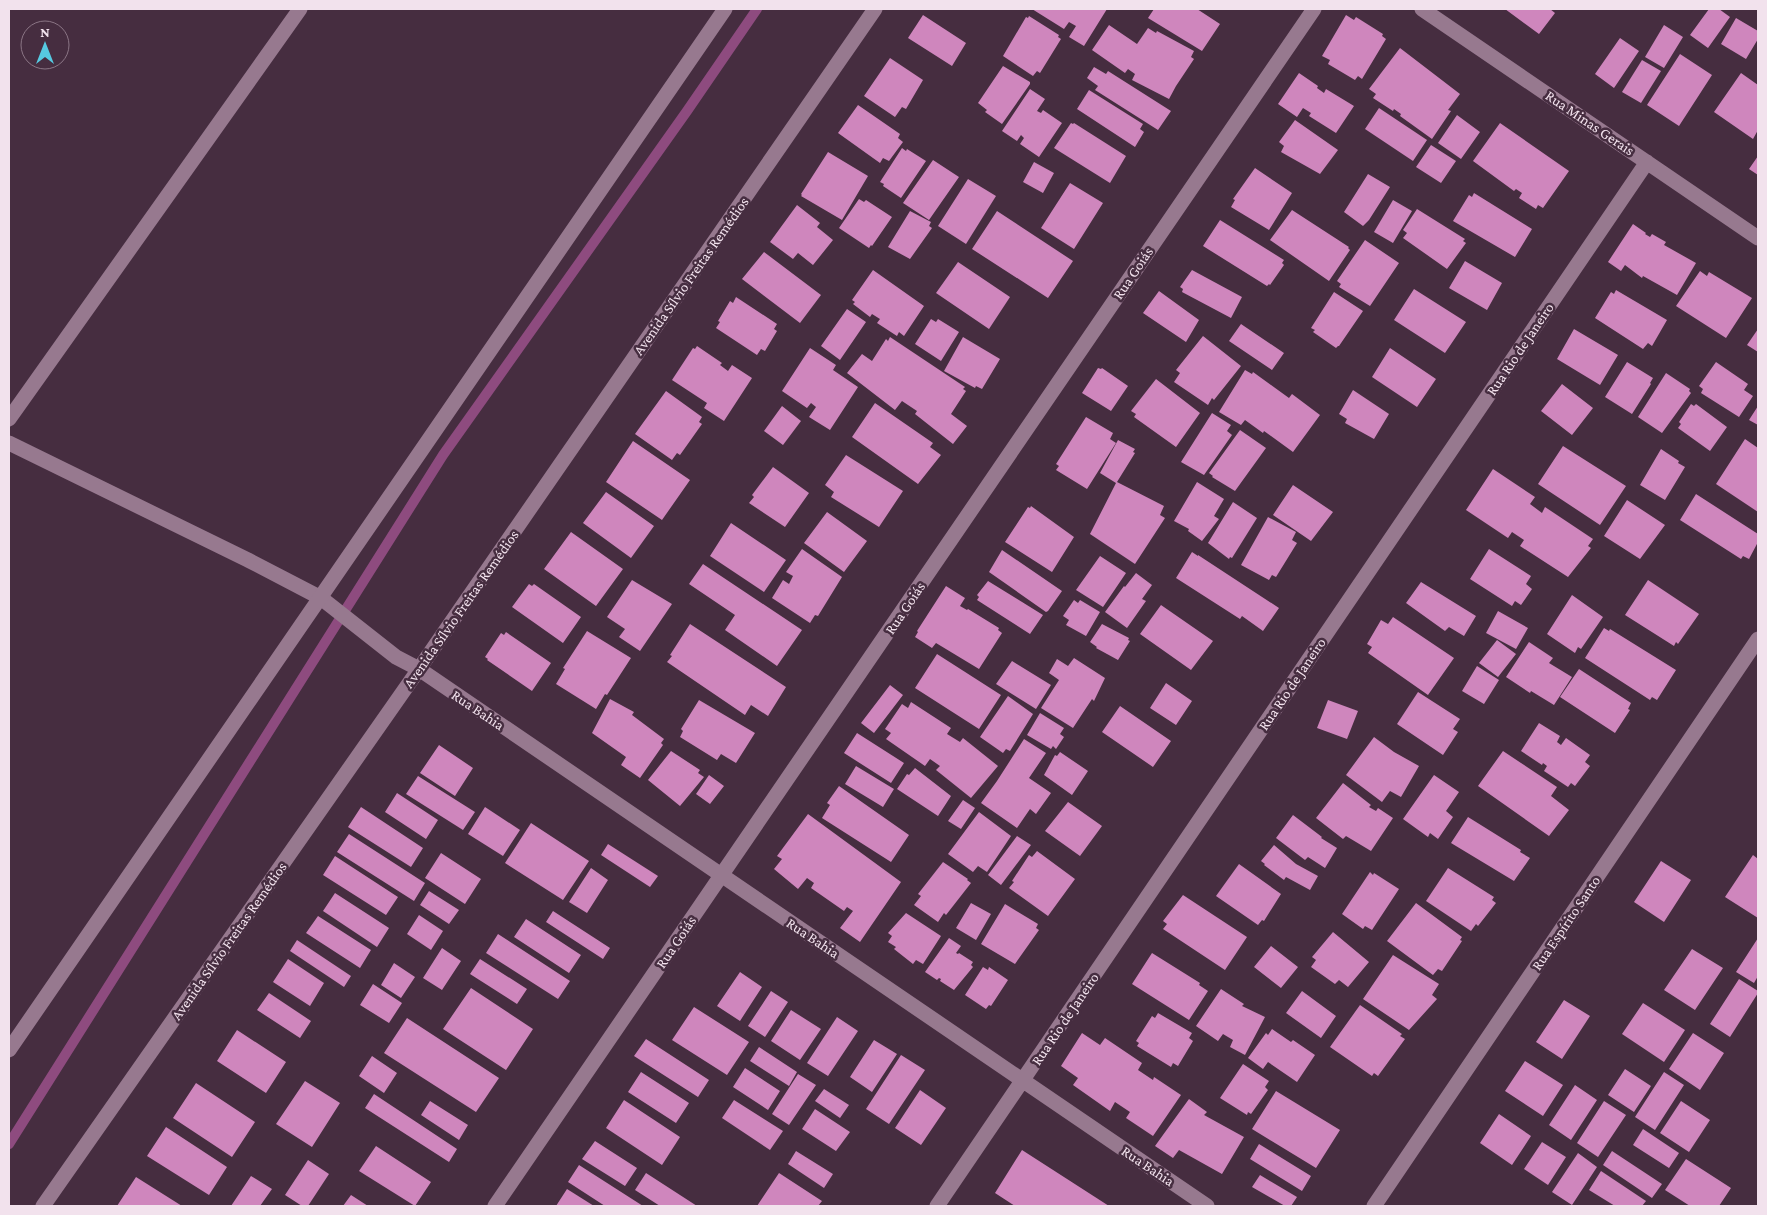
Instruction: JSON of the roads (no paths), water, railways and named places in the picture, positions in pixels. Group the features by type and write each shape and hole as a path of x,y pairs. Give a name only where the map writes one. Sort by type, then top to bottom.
{"street":[{"path":"9,419 300,9"},
{"path":"9,1050 725,9"},
{"name":"Avenida Sílvio Freitas Remédios","path":"43,1206 419,669 875,9"},
{"name":"Rua Goiás","path":"495,1206 1314,9"},
{"name":"Rua Minas Gerais","path":"1422,9 1758,238"},
{"name":"Rua Rio de Janeiro","path":"937,1206 1647,162"},
{"name":"Rua Bahia","path":"9,444 248,560 320,598 396,657 419,669 1207,1206"},
{"name":"Rua Espírito Santo","path":"1374,1206 1758,639"}],"waterway":[{"path":"9,1144 443,455 757,9"}]}
